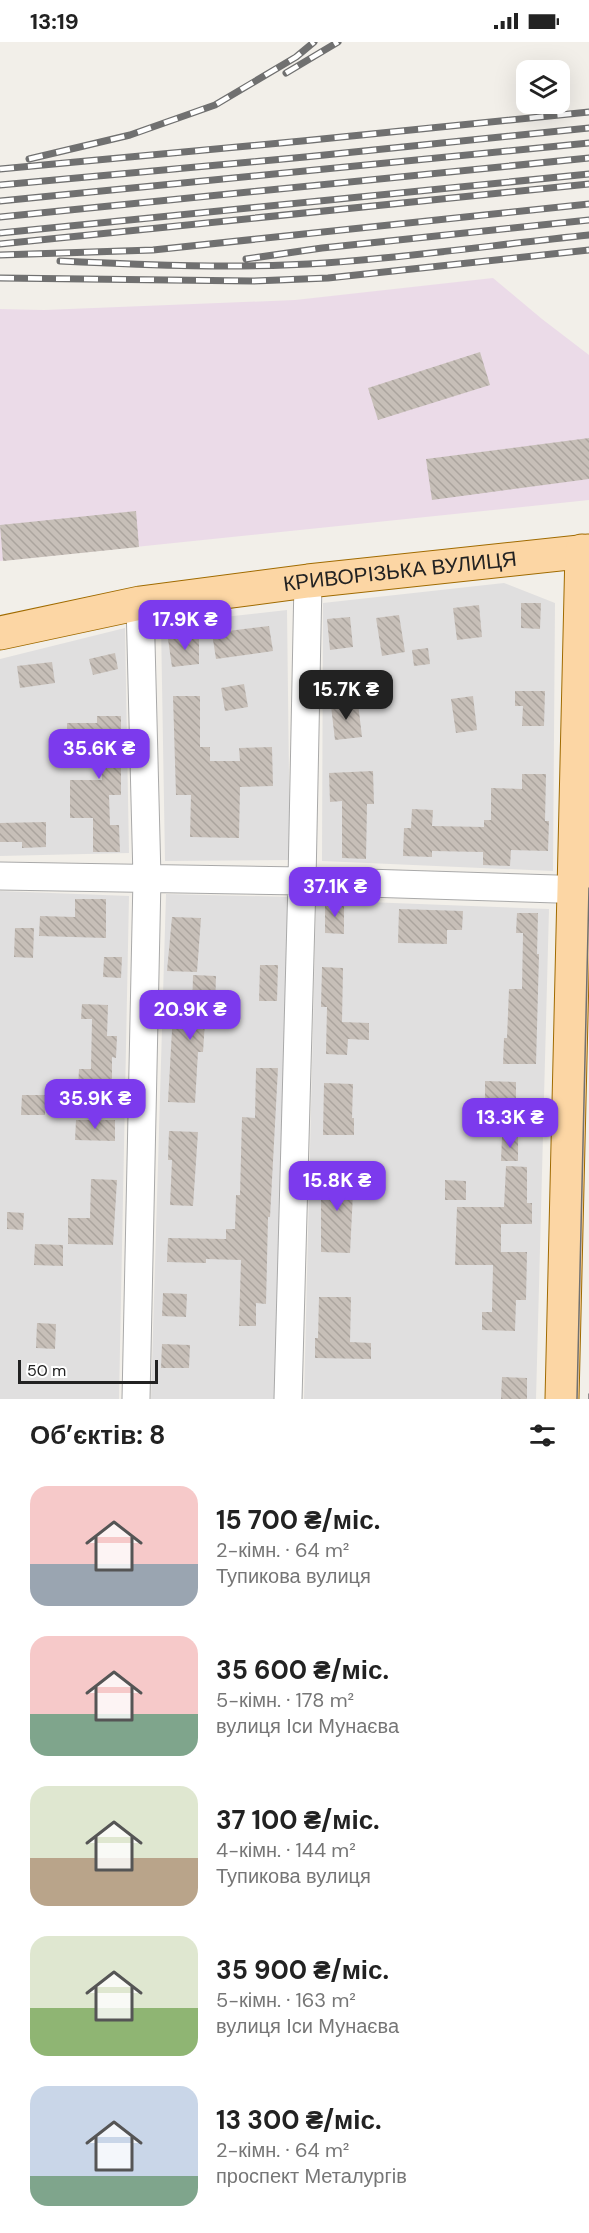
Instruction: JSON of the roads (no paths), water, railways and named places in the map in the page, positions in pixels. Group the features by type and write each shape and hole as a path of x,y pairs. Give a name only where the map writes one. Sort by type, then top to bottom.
{"main road":[{"name":"КРИВОРІЗЬКА ВУЛИЦЯ","path":"0,633 140,603 308,581 585,551"},
{"path":"562,1399 581,890 585,551"}],"street":[{"path":"288,1399 308,581"},
{"path":"136,1399 147,878 140,603"},
{"path":"0,876 302,881 581,890"}],"tram line":[{"path":"577,1399 589,888"},
{"path":"589,1394 589,1399"}],"railway":[{"path":"29,159 130,135 215,105 296,57 314,42"},
{"path":"286,73 338,42"},
{"path":"0,169 589,112"},
{"path":"0,185 589,128"},
{"path":"0,201 589,143"},
{"path":"0,217 589,158"},
{"path":"0,233 589,174"},
{"path":"0,244 589,184"},
{"path":"0,255 153,250 589,204"},
{"path":"246,259 322,248 589,220"},
{"path":"60,261 192,266 292,265 391,257 589,235"},
{"path":"0,278 253,281 328,278 589,250"}]}
